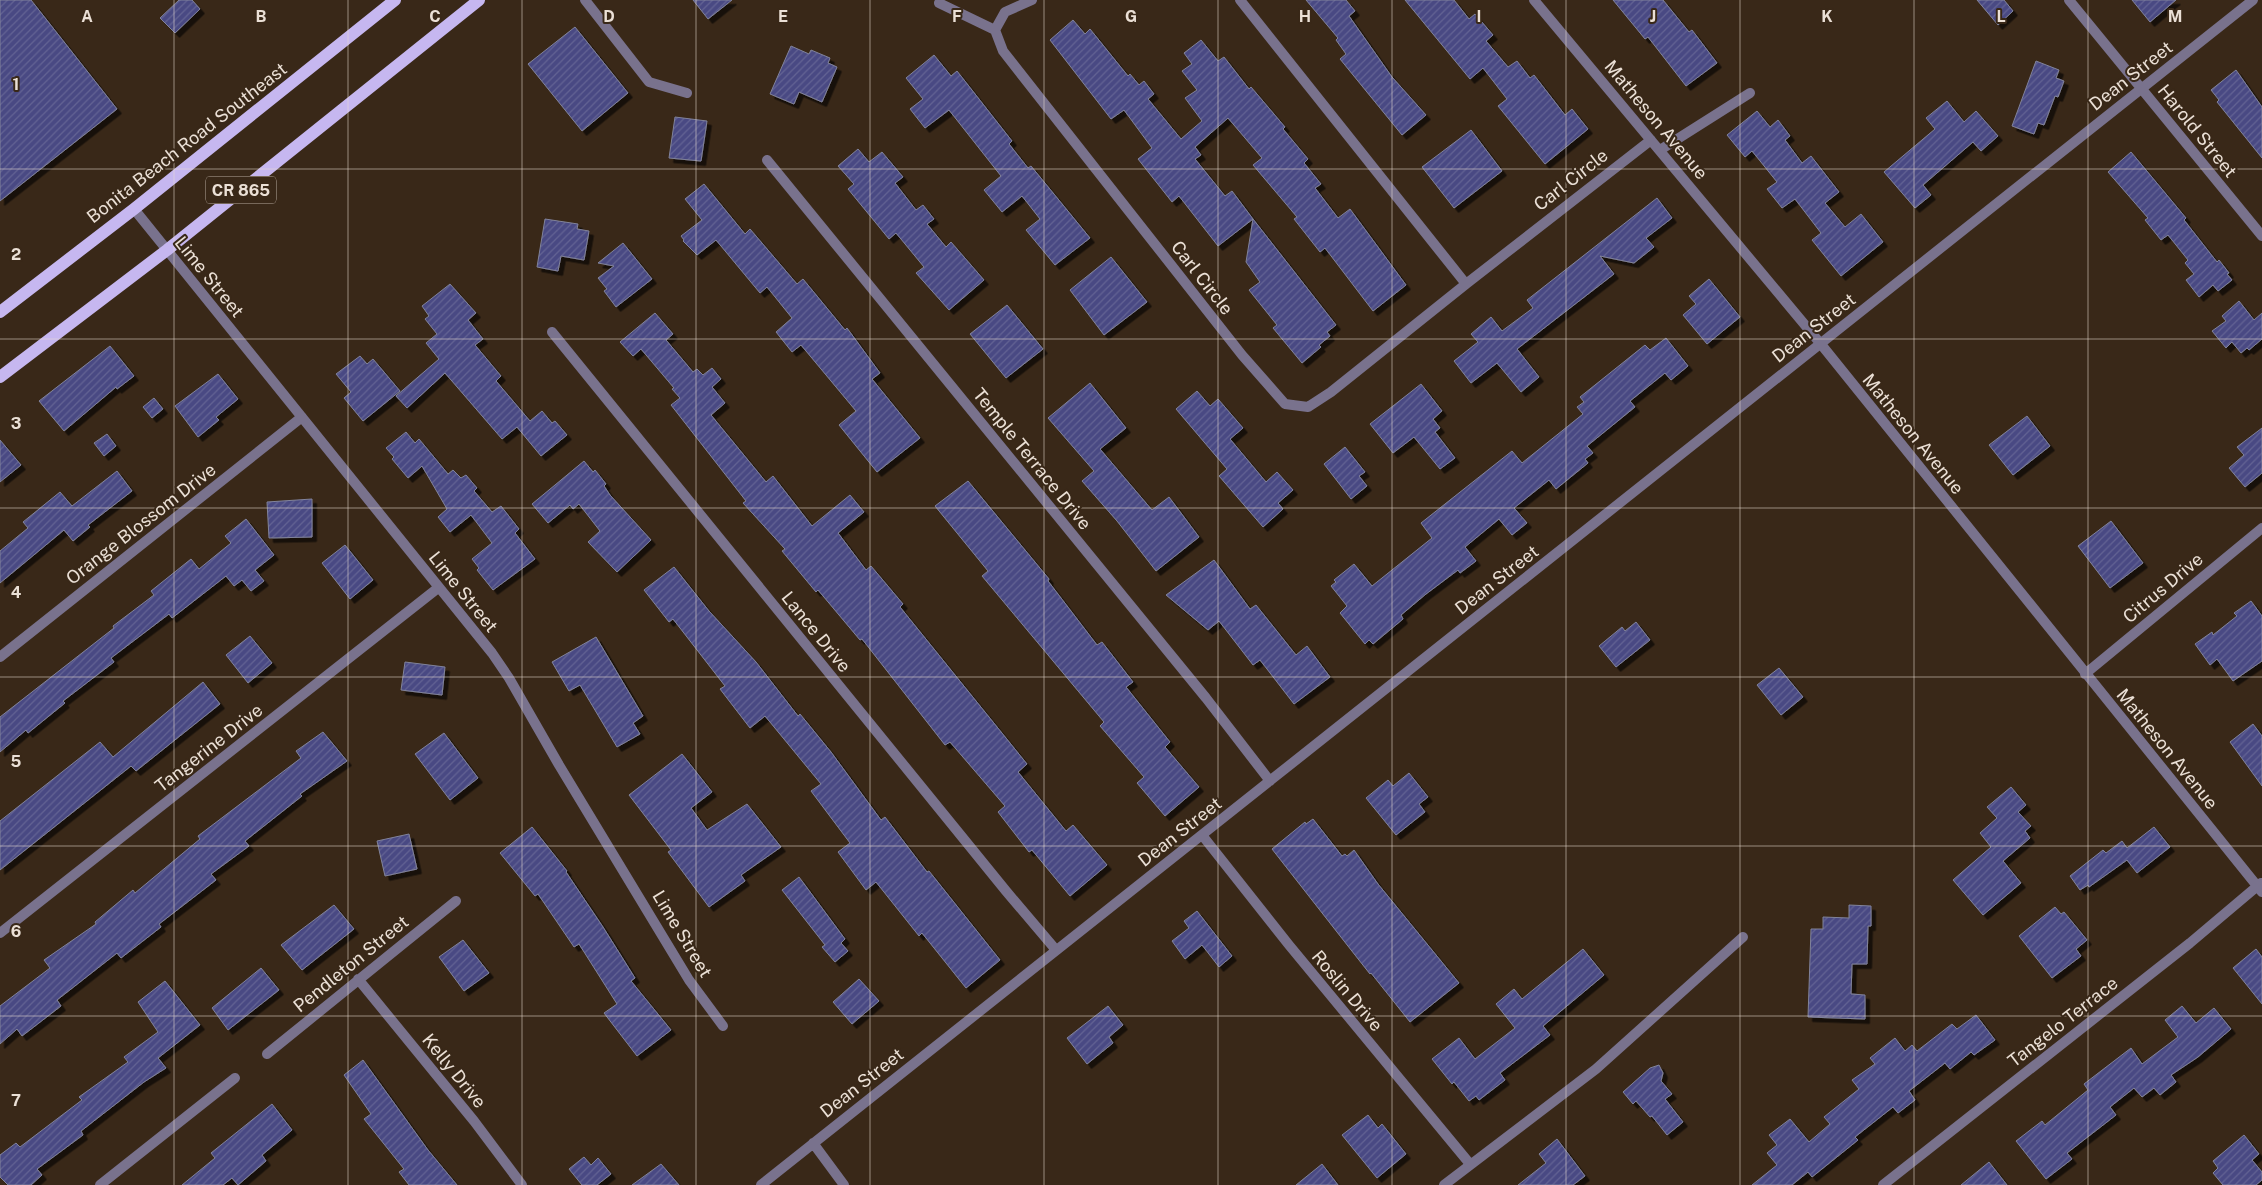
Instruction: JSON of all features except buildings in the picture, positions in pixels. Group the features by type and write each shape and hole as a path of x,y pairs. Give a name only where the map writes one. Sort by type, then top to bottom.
{"main road":[{"name":"Bonita Beach Road Southeast","path":"0,312 134,209 395,0"},
{"name":"CR 865","path":"0,377 166,250 476,2"}],"street":[{"path":"584,0 649,82 687,93"},
{"path":"939,3 995,30 1005,12 1032,0"},
{"path":"1240,0 1466,284"},
{"name":"Matheson Avenue","path":"1534,0 1820,343 2085,674 2260,887"},
{"name":"Harold Street","path":"2069,0 2262,236"},
{"name":"Dean Street","path":"761,1185 2252,0"},
{"name":"Carl Circle","path":"995,30 1003,50 1242,355 1285,404 1301,408 1308,407 1315,402 1651,140"},
{"path":"1660,150 1750,93"},
{"name":"Temple Terrace Drive","path":"767,160 1206,698 1270,781"},
{"name":"Lime Street","path":"134,209 492,653 509,678 559,765 689,980 723,1026"},
{"name":"Lance Drive","path":"552,332 1056,950"},
{"name":"Orange Blossom Drive","path":"0,656 302,417"},
{"name":"Citrus Drive","path":"2085,674 2262,528"},
{"name":"Tangerine Drive","path":"0,934 438,588"},
{"name":"Roslin Drive","path":"1202,835 1288,945 1470,1164"},
{"name":"Tangelo Terrace","path":"1883,1185 2260,887"},
{"name":"Pendleton Street","path":"267,1054 456,901"},
{"path":"1444,1185 1596,1069 1744,937"},
{"name":"Kelly Drive","path":"358,979 474,1121 522,1185"},
{"path":"100,1185 235,1078"},
{"path":"813,1143 844,1185"}]}
